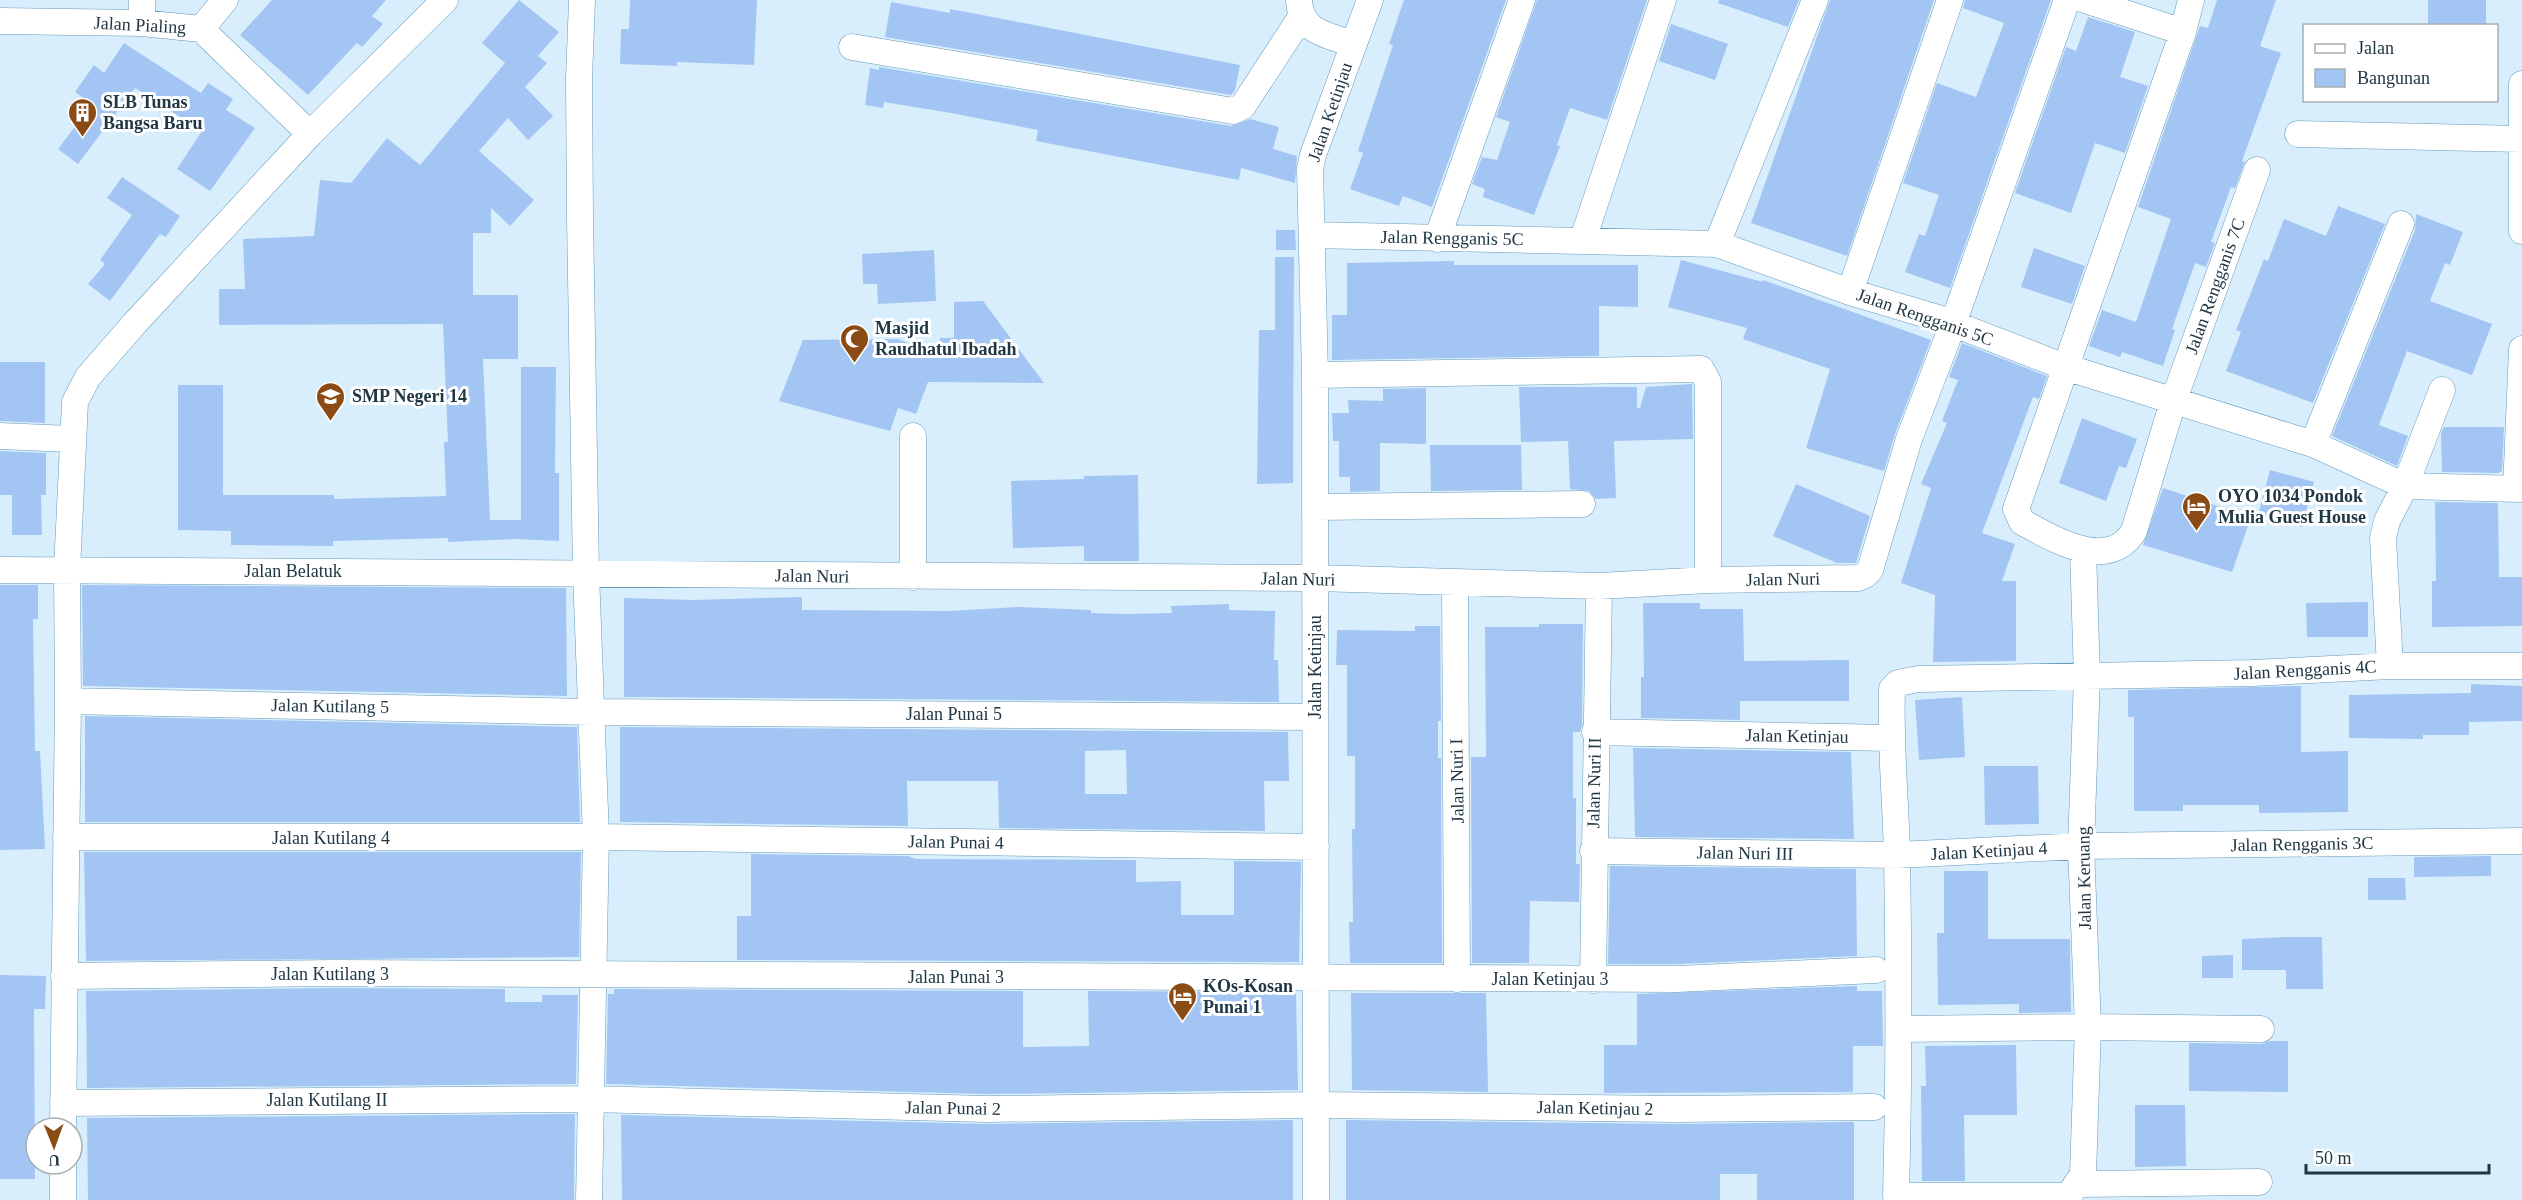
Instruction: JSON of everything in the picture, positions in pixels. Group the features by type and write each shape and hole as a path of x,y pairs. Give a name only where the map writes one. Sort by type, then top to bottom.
{"street":[{"path":"201,29 225,0"},
{"path":"63,1115 68,701 67,570 71,439 75,402 88,377 309,134 445,0"},
{"path":"582,0 579,79 586,573 596,837 589,1200"},
{"name":"Jalan Ketinjau","path":"1316,1200 1316,578 1312,154 1370,0"},
{"path":"1437,239 1522,0"},
{"path":"1583,239 1663,0"},
{"path":"1717,244 1815,0"},
{"path":"1850,292 1950,0"},
{"path":"1953,324 2067,0"},
{"path":"2085,0 2183,32"},
{"path":"2173,402 2131,536 2127,542 2116,548 2083,550 2069,547 2022,522 2016,509 2183,32 2191,0"},
{"path":"852,47 1233,111 1243,106 1300,8 1314,31 1353,44"},
{"name":"Jalan Pialing","path":"1,14 142,12 201,29 309,134"},
{"path":"2522,84 2522,231"},
{"path":"2298,134 2521,139"},
{"name":"Jalan Rengganis 7C","path":"2173,402 2257,170"},
{"path":"2313,444 2401,224"},
{"name":"Jalan Rengganis 5C","path":"1311,235 1437,239 1583,239 1717,244 1850,292 1953,324 2065,367 2313,444 2405,486 2519,489"},
{"name":"Jalan Nuri","path":"586,573 1316,578 1455,584 1599,586 1708,580 1858,578 1866,575 1870,570 1909,439 1953,324"},
{"path":"2519,489 2522,349"},
{"path":"1315,375 1701,369 1708,382 1708,580"},
{"path":"2390,666 2383,538 2387,520 2405,486 2442,390"},
{"path":"0,436 71,439"},
{"path":"913,436 913,577"},
{"path":"1315,507 1582,504"},
{"name":"Jalan Keruang","path":"2071,1193 2083,1174 2088,1027 2081,846 2087,677 2083,550"},
{"name":"Jalan Belatuk","path":"0,570 586,573"},
{"name":"Jalan Nuri I","path":"1455,584 1457,979"},
{"name":"Jalan Nuri II","path":"1593,980 1593,851 1599,586"},
{"name":"Jalan Rengganis 4C","path":"1890,738 1892,689 1906,679 2087,677 2390,666 2522,666"},
{"name":"Jalan Kutilang 5","path":"68,701 592,712"},
{"name":"Jalan Punai 5","path":"592,712 1316,717"},
{"name":"Jalan Ketinjau","path":"1595,732 1890,738"},
{"path":"1890,738 1897,855 1899,1029 1896,1196 2071,1193 2259,1182"},
{"name":"Jalan Kutilang 4","path":"66,837 596,837"},
{"name":"Jalan Punai 4","path":"596,837 1316,847"},
{"name":"Jalan Rengganis 3C","path":"2081,846 2522,841"},
{"name":"Jalan Ketinjau 4","path":"1897,855 2081,846"},
{"name":"Jalan Nuri III","path":"1593,851 1897,855"},
{"name":"Jalan Ketinjau 3","path":"1316,978 1593,980 1876,970"},
{"name":"Jalan Kutilang 3","path":"64,976 595,975"},
{"name":"Jalan Punai 3","path":"595,975 1316,978"},
{"path":"1899,1029 2088,1027 2261,1029"},
{"name":"Jalan Punai 2","path":"590,1099 987,1109 1316,1105"},
{"name":"Jalan Kutilang II","path":"63,1115 590,1099"},
{"name":"Jalan Ketinjau 2","path":"1316,1105 1874,1107"},
{"path":"63,1176 63,1200"}],"building":[{"path":"272,0 386,0 372,16 383,24 362,47 357,43 308,95 240,35"},
{"path":"519,0 559,32 538,56 547,63 525,87 553,116 528,140 508,118 479,151 534,200 510,226 491,208 491,233 473,233 473,295 518,295 518,359 483,359 490,520 521,520 521,367 556,367 555,473 559,473 559,541 516,539 448,542 448,538 333,541 333,546 231,545 231,531 178,530 178,385 223,385 223,495 334,495 334,499 446,496 444,442 448,442 443,324 219,325 219,289 245,289 243,239 314,236 320,180 351,183 387,138 420,165 505,63 482,43"},
{"path":"630,0 757,0 754,65 677,62 677,66 620,64 621,29 629,29"},
{"path":"1404,0 1506,0 1432,207 1403,196 1399,206 1350,189 1363,153 1358,151 1393,45 1389,44"},
{"path":"1537,0 1647,0 1607,120 1570,108 1557,145 1560,146 1534,215 1483,197 1485,189 1472,184 1482,157 1497,160 1510,122 1496,117"},
{"path":"1719,0 1799,0 1788,27 1718,3"},
{"path":"1830,0 1934,0 1847,256 1751,223"},
{"path":"1965,0 2051,0 1950,288 1905,272 1919,234 1925,236 1939,195 1903,183 1937,83 1976,97 2004,23 1963,8"},
{"path":"2217,0 2276,0 2260,46 2281,53 2242,161 2245,162 2235,188 2231,187 2211,242 2215,243 2206,267 2195,263 2172,329 2175,330 2163,366 2122,352 2120,357 2089,346 2102,310 2136,322 2171,219 2138,207 2200,26 2208,28"},
{"path":"2428,0 2486,0 2486,24 2428,24"},
{"path":"891,2 950,13 950,9 1240,65 1235,90 1231,95 885,37"},
{"path":"2088,17 2135,32 2120,77 2148,86 2125,153 2095,143 2071,213 2015,193 2066,47 2076,51"},
{"path":"1671,24 1728,44 1715,80 1659,61"},
{"path":"124,43 201,93 208,83 233,99 226,110 255,128 210,191 177,169 202,131 135,88 78,164 58,149 92,104 75,92 94,65 104,73"},
{"path":"879,67 1231,126 1250,119 1279,127 1273,149 1297,156 1295,183 1241,168 1239,180 1036,141 1038,130 951,113 884,102 883,108 865,105 870,68 879,70"},
{"path":"122,177 180,216 166,237 160,234 110,301 88,284 105,264 100,260 132,215 107,198"},
{"path":"2338,206 2385,224 2313,403 2226,371 2241,332 2236,330 2264,259 2268,261 2284,219 2326,236"},
{"path":"2416,214 2463,232 2450,265 2445,263 2430,301 2492,324 2472,375 2407,351 2379,425 2408,436 2397,466 2332,436 2415,230"},
{"path":"1276,230 1295,230 1296,250 1276,250"},
{"path":"2034,248 2085,266 2072,304 2021,287"},
{"path":"934,250 936,301 878,304 877,284 863,284 862,254"},
{"path":"1275,257 1294,257 1293,483 1257,484 1259,330 1275,330"},
{"path":"1681,260 1763,282 1763,280 1931,340 1895,434 1884,471 1806,448 1830,369 1743,339 1747,328 1668,307"},
{"path":"1454,261 1454,265 1638,265 1638,307 1599,306 1599,356 1332,360 1332,315 1347,315 1347,263"},
{"name":"Masjid Raudhatul Ibadah","path":"983,301 1044,383 928,382 916,414 898,408 890,431 779,401 803,340 898,339 941,356 940,338 954,338 954,302"},
{"path":"1962,343 2047,376 2039,399 2033,397 1982,533 2015,544 2002,581 2016,581 2016,661 1933,662 1935,595 1901,583 1931,488 1921,484 1947,423 1942,421 1958,380 1949,377"},
{"path":"0,362 45,362 45,423 0,421"},
{"path":"1692,384 1693,439 1614,441 1616,498 1596,499 1589,491 1570,489 1568,441 1521,442 1519,387 1637,387 1637,408 1640,408 1646,387"},
{"path":"1426,388 1426,444 1380,443 1380,491 1350,492 1350,477 1339,477 1339,441 1333,441 1332,413 1349,413 1348,400 1383,401 1383,389"},
{"path":"2082,418 2137,439 2126,468 2119,466 2106,501 2059,483"},
{"path":"2444,427 2504,427 2502,471 2498,473 2442,472 2441,433"},
{"path":"1430,445 1521,445 1522,490 1431,491"},
{"path":"0,451 46,453 46,495 41,495 42,535 12,535 12,495 0,495"},
{"path":"2270,470 2314,482 2302,527 2258,516"},
{"path":"1138,475 1139,561 1084,561 1084,546 1013,548 1011,481"},
{"path":"1796,484 1870,516 1856,563 1837,563 1773,536"},
{"name":"OYO 1034 Pondok Mulia Guest House","path":"2163,488 2251,517 2232,572 2143,545"},
{"path":"2435,502 2498,503 2499,577 2522,577 2522,626 2432,627 2432,581 2436,581"},
{"path":"0,585 38,585 38,619 33,619 35,751 40,751 45,849 0,850"},
{"path":"82,585 566,588 567,696 83,686"},
{"path":"802,597 802,610 949,611 1018,607 1091,610 1091,613 1124,614 1172,613 1171,606 1229,604 1229,610 1275,611 1274,660 1278,660 1279,702 624,697 624,598 693,600"},
{"path":"2368,602 2368,637 2307,637 2306,603"},
{"path":"1643,603 1700,603 1700,609 1743,609 1744,661 1849,660 1849,701 1740,701 1740,720 1641,718 1641,677 1644,677"},
{"path":"1539,624 1583,624 1582,725 1580,732 1573,732 1576,864 1580,864 1579,902 1530,901 1529,963 1472,963 1471,757 1486,757 1485,627 1539,627"},
{"path":"1415,626 1440,626 1441,721 1438,721 1438,758 1441,758 1442,963 1350,963 1349,922 1353,922 1352,829 1355,829 1355,756 1347,756 1347,665 1336,665 1337,630 1415,631"},
{"path":"2471,684 2522,686 2522,721 2469,722 2469,735 2423,735 2423,739 2349,738 2349,695 2471,693"},
{"path":"2301,686 2301,752 2348,751 2348,812 2259,813 2259,805 2183,805 2183,811 2134,811 2134,717 2128,717 2128,690"},
{"path":"1962,697 1965,757 1919,760 1915,700"},
{"path":"85,716 577,727 580,822 85,822"},
{"path":"620,727 1288,732 1289,781 1264,781 1265,831 999,828 998,781 907,781 908,826 620,822","holes":["1126,750 1127,794 1085,794 1085,751"]},
{"path":"1633,748 1851,752 1854,839 1635,837"},
{"path":"1984,766 2038,766 2039,824 1985,825"},
{"path":"84,852 581,852 579,957 86,961"},
{"path":"751,854 908,856 916,859 1136,860 1136,882 1181,881 1181,915 1234,915 1234,861 1301,862 1299,962 737,960 737,916 751,916"},
{"path":"2491,856 2491,876 2414,877 2414,857"},
{"path":"1610,866 1856,869 1857,956 1677,964 1608,964"},
{"path":"1944,871 1988,871 1988,939 2070,939 2071,1012 2019,1013 2019,1004 1938,1005 1937,933 1944,933"},
{"path":"2368,878 2405,878 2406,900 2368,900"},
{"path":"2322,937 2323,989 2286,989 2286,970 2242,970 2242,939"},
{"path":"2233,955 2233,978 2202,978 2202,956"},
{"path":"0,975 46,976 45,1009 34,1009 35,1116 24,1116 24,1176 35,1176 35,1179 0,1179"},
{"path":"1857,986 1857,991 1882,991 1883,1046 1853,1046 1853,1092 1604,1093 1604,1045 1637,1045 1637,994"},
{"path":"335,988 505,989 505,1002 542,1002 542,995 578,995 576,1084 87,1088 86,991"},
{"path":"614,989 1023,991 1023,1047 1089,1046 1088,991 1296,992 1298,1090 987,1094 606,1084 608,994 614,994"},
{"path":"1351,993 1486,993 1488,1092 1352,1090"},
{"path":"2270,1041 2288,1041 2288,1092 2189,1091 2189,1043 2261,1044"},
{"path":"2016,1045 2017,1115 1964,1115 1965,1181 1922,1181 1921,1086 1926,1086 1925,1046"},
{"path":"2135,1105 2185,1105 2186,1166 2135,1167"},
{"path":"575,1114 574,1200 88,1200 87,1118"},
{"path":"621,1115 987,1124 1293,1120 1293,1200 622,1200"},
{"path":"1346,1120 1675,1124 1854,1122 1854,1200 1757,1200 1757,1174 1720,1174 1720,1200 1346,1200"}],"place":[{"name":"SLB Tunas Bangsa Baru","path":"82,138"},
{"name":"Masjid Raudhatul Ibadah","path":"854,364"},
{"name":"SMP Negeri 14","path":"331,422"},
{"name":"OYO 1034 Pondok Mulia Guest House","path":"2197,532"},
{"name":"KOs-Kosan Punai 1","path":"1182,1022"}]}
